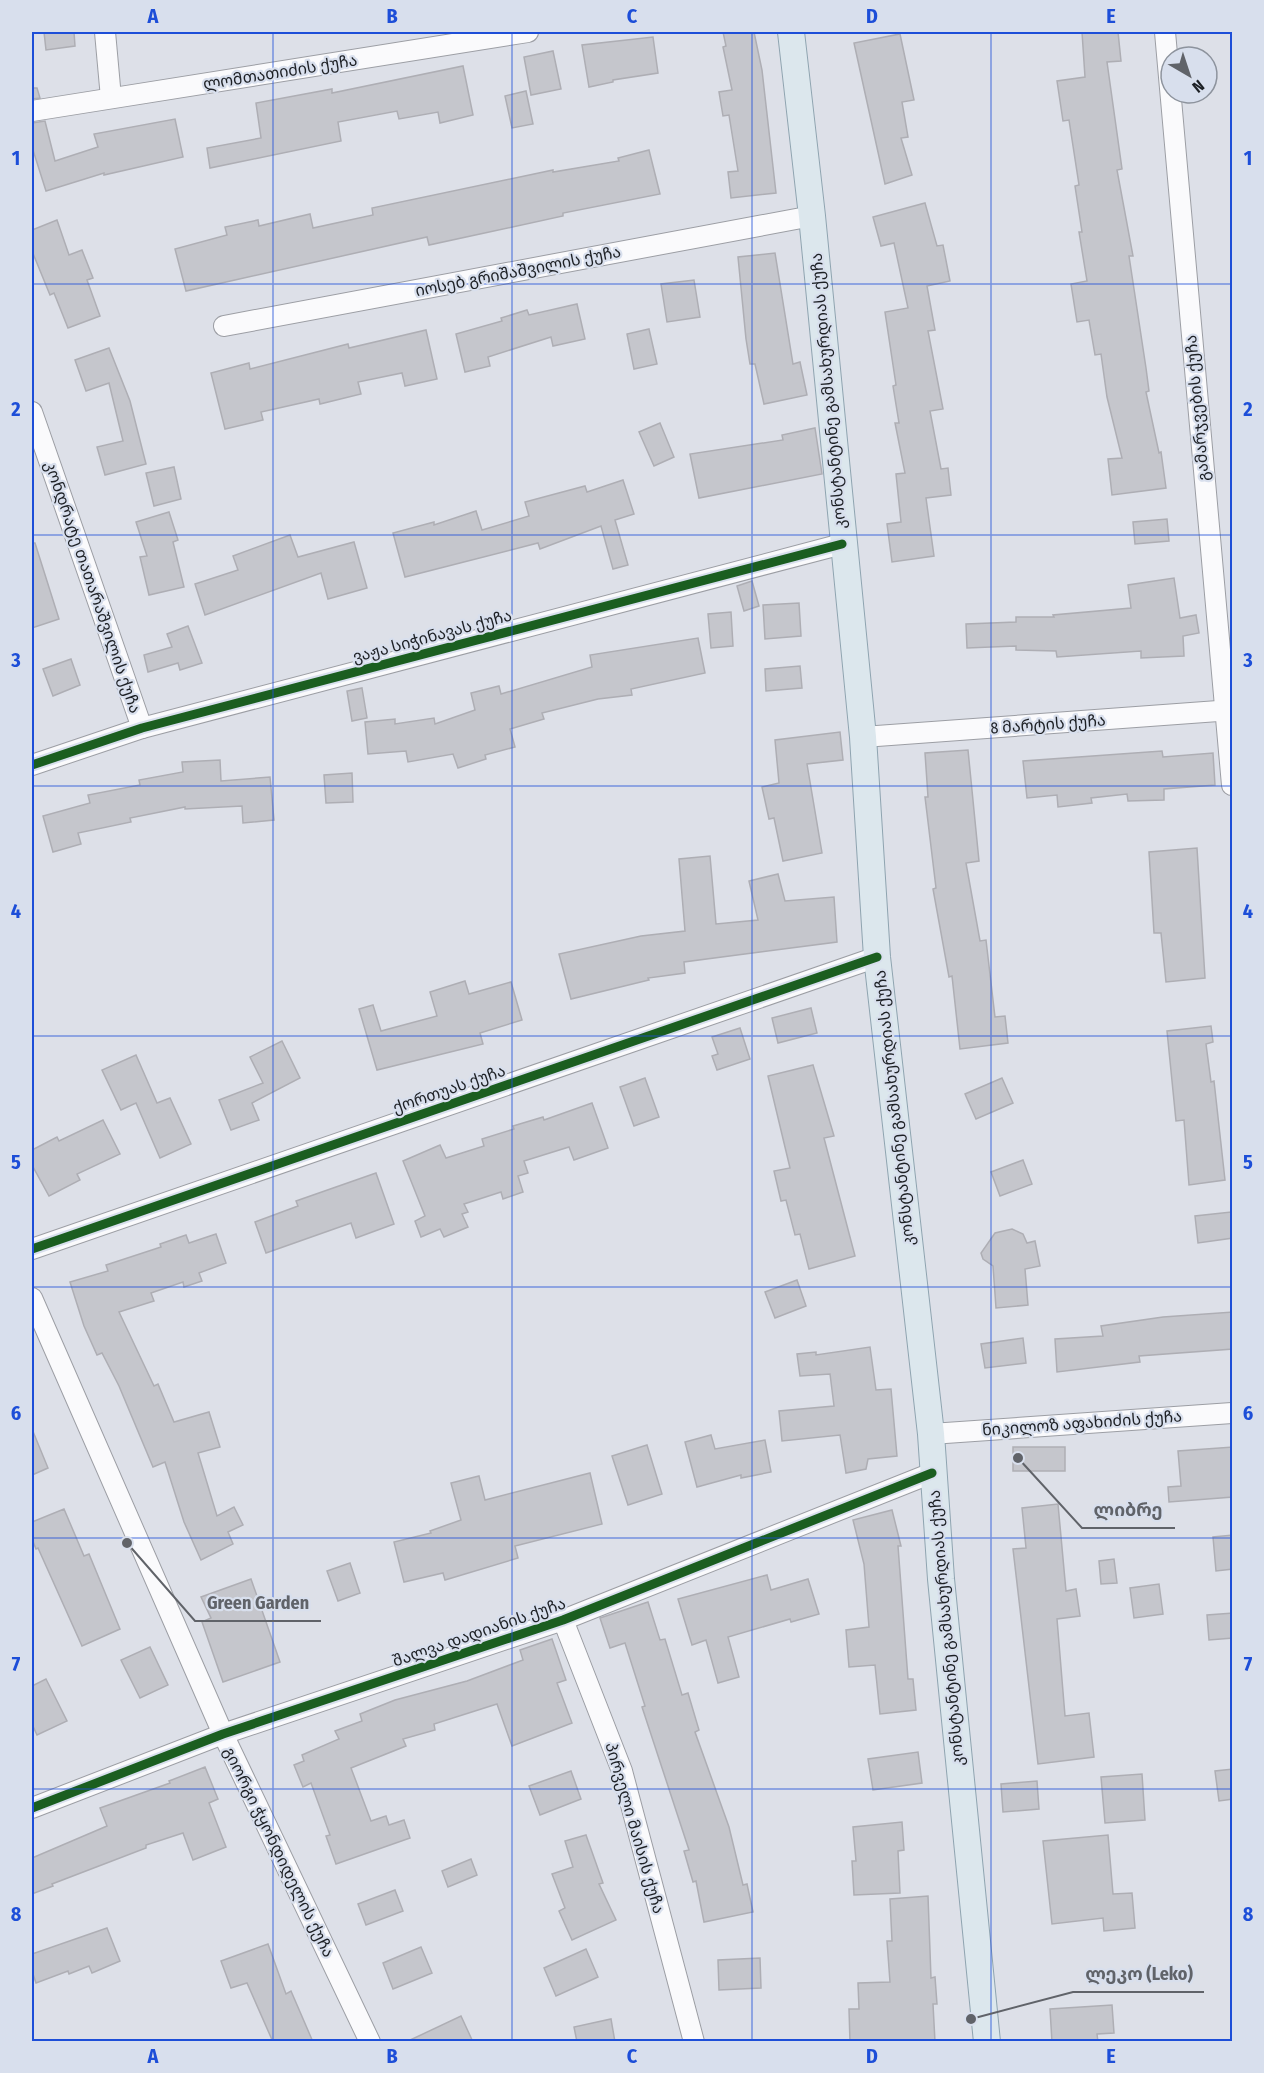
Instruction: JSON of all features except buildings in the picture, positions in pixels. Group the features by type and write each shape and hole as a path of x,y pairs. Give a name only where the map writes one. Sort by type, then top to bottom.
{"main road":[{"name":"კონსტანტინე გამსახურდიას ქუჩა","path":"791,32 812,216 842,544 863,737 877,957 931,1434 932,1473 987,2042"}],"street":[{"path":"105,32 111,98"},
{"name":"ლომთათიძის ქუჩა","path":"32,111 528,32"},
{"name":"გამარჯვების ქუჩა","path":"1164,32 1229,710 1233,785"},
{"name":"იოსებ გრიშაშვილის ქუჩა","path":"224,326 812,216"},
{"name":"კონდრატე თათარაშვილის ქუჩა","path":"32,412 142,728"},
{"name":"ვაჟა სიჭინავას ქუჩა","path":"32,765 142,728 842,544"},
{"name":"8 მარტის ქუჩა","path":"863,737 1229,710"},
{"name":"ქორთუას ქუჩა","path":"32,1249 877,957"},
{"name":"გიორგი ჭყონდიდელის ქუჩა","path":"32,1298 224,1734 370,2042"},
{"name":"ნიკილოზ აფახიძის ქუჩა","path":"931,1434 1233,1413"},
{"name":"შალვა დადიანის ქუჩა","path":"32,1808 224,1734 563,1620 932,1473"},
{"name":"პირველი მაისის ქუჩა","path":"563,1620 622,1771 694,2042"}],"cycle path":[{"path":"32,765 142,728 842,544"},
{"path":"32,1249 877,957"},
{"path":"32,1808 223,1734 563,1620 932,1473"}],"place":[{"name":"ლიბრე","path":"1018,1458"},
{"name":"Green Garden","path":"127,1543"},
{"name":"ლეკო (Leko)","path":"971,2019"}]}
